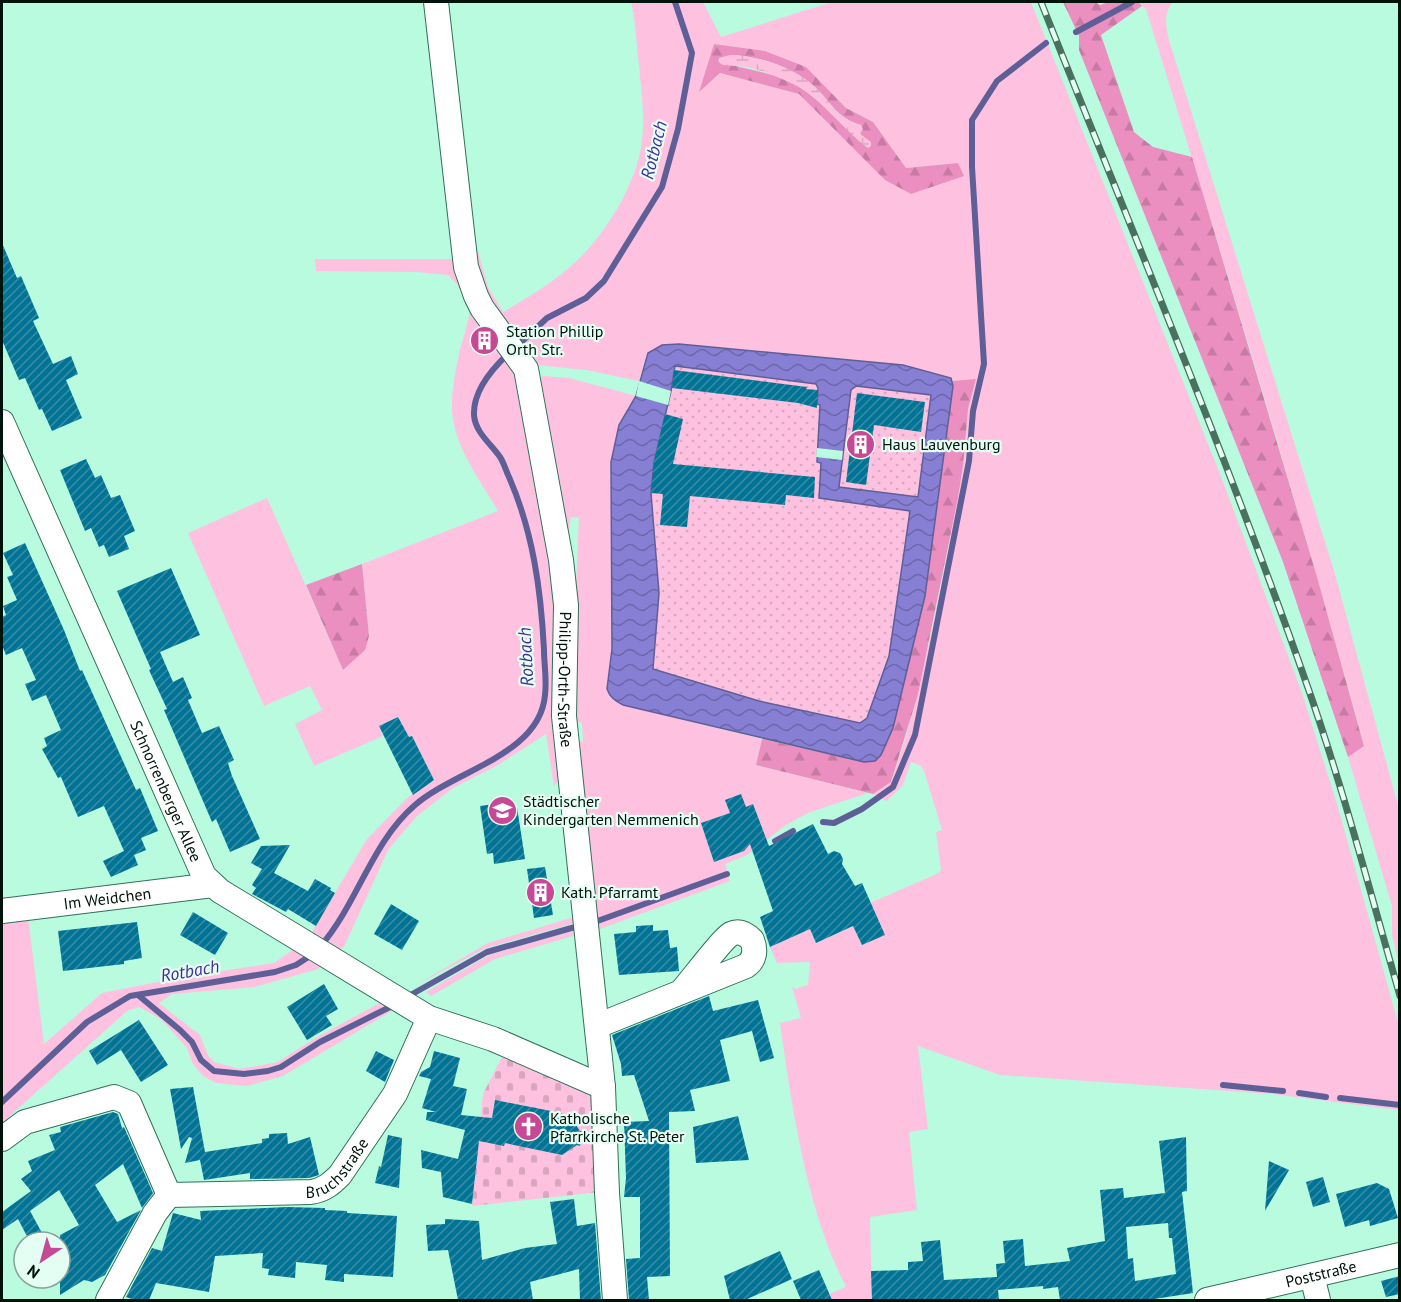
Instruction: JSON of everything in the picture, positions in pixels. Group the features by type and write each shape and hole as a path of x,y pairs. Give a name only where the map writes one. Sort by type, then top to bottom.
{"street":[{"name":"Philipp-Orth-Straße","path":"436,2 466,267 479,302 526,369 564,584 566,630 564,716 603,1087 607,1193 615,1300"},
{"name":"Schnorrenberger Allee","path":"2,422 198,866 213,885 329,958 429,1017 493,1039 603,1087"},
{"name":"Im Weidchen","path":"2,911 213,885"},
{"path":"597,1026 681,992"},
{"name":"Bruchstraße","path":"169,1195 311,1192 323,1190 329,1186 340,1175 395,1094 429,1017"},
{"path":"2,1139 26,1122 114,1097 129,1102 169,1195 155,1213 108,1300"},
{"name":"Poststraße","path":"1207,1300 1400,1255"},
{"path":"1312,1276 1318,1300"}],"green space":[{"path":"631,2 703,2 721,37 832,2 1031,2 1222,479 1302,693 1338,807 1399,1026 1399,1110 1272,1094 1000,1075 918,1046 928,1129 909,1132 917,1210 870,1217 872,1300 832,1300 829,1294 846,1287 832,1257 811,1193 796,1124 780,1023 801,1018 792,987 796,989 808,985 810,962 777,963 770,947 810,929 816,943 853,926 862,945 884,935 870,903 939,873 941,869 936,832 942,830 921,766 911,762 903,785 887,801 873,794 891,782 907,733 932,630 958,498 968,409 976,379 952,381 951,378 903,365 679,344 662,345 648,353 639,381 586,370 536,365 512,338 476,273 474,237 488,287 503,312 571,266 597,239 609,222 633,175 640,154 642,137 642,95","holes":["714,44 765,51 806,67 846,108 873,122 906,168 957,163 885,180 799,94 720,73 700,91"]},
{"path":"1063,2 1095,2 1100,5 1109,2 1138,2 1142,6 1101,35 1134,132 1153,147 1192,157 1317,577 1364,746 1348,757 1283,562 1079,50 1079,36"},
{"path":"1138,2 1173,2 1167,15 1169,40 1335,574 1399,809 1399,965 1392,935 1392,906 1348,757 1364,745 1203,193 1146,9"},
{"path":"714,44 765,51 806,67 846,108 873,122 906,168 958,163 964,176 911,194 885,180 799,94 720,73 699,92","holes":["730,55 776,64 806,80 840,114 861,125 860,134 865,138 868,148 807,92 776,76 736,66"]},
{"path":"730,55 764,60 797,74 815,87 840,114 861,125 863,129 860,134 871,142 871,146 868,148 858,140 820,103 800,88 762,71 723,65 718,61 719,58"},
{"path":"458,255 515,365 554,554 561,778 554,786 546,734 498,765 453,788 417,816 388,850 344,947 335,952 311,937 313,930 367,839 407,798 434,780 412,736 409,737 398,717 379,726 383,736 314,766 295,724 322,710 310,686 264,706 188,533 267,498 343,670 369,636 362,564 498,511 465,455 453,419 454,381 470,310 457,284 448,275 417,272 316,271 315,259 453,259"},
{"path":"675,366 817,384 818,404 821,404 817,462 821,463 819,498 910,511 889,656 867,718 860,723 759,701 653,669 659,593 651,493 654,462"},
{"path":"544,376 569,378 636,396 619,425 611,462 612,649 607,689 612,699 623,705 762,739 756,765 868,793 808,813 786,825 747,855 725,864 730,881 597,930 576,741 583,742 582,723 572,720 571,699 579,518 571,517 567,540 539,378"},
{"path":"976,379 968,409 958,498 918,694 891,782 873,794 756,765 762,739 864,762 881,755 893,728 925,596 952,381"},
{"path":"855,386 931,395 918,497 839,487 851,390"},
{"path":"362,564 369,636 365,650 343,670 306,585"},
{"path":"26,901 44,1044 102,993 183,977 274,963 295,948 322,964 318,969 255,987 172,994 159,1003 200,1035 208,1055 214,1062 240,1069 278,1062 317,1037 387,999 402,1008 390,1012 283,1076 247,1086 216,1083 203,1076 193,1064 187,1048 161,1019 139,1007 127,1011 2,1123 2,903"},
{"path":"574,917 575,923 486,948 414,986 488,943"},
{"path":"575,930 576,935 495,959 431,996 426,992 489,955"},
{"path":"504,1053 592,1096 600,1192 472,1206 483,1094"}],"water":[{"path":"679,344 903,365 951,378 953,386 925,596 893,728 881,755 875,761 864,762 623,705 613,699 608,692 612,649 611,462 619,425 636,396 648,353 662,345","holes":["675,366 816,384 817,404 820,405 817,462 821,463 819,498 910,511 889,656 867,718 860,723 759,701 653,669 659,593 651,493 654,462","856,386 931,395 918,497 839,487 851,390"]}],"pier":[{"path":"639,381 671,391 668,405 636,396"},
{"path":"817,448 843,451 842,460 816,457"}],"building":[{"path":"2,243 17,278 21,276 39,318 33,321 53,364 71,356 78,374 66,380 82,418 52,431 42,409 39,410 25,378 19,380 2,340"},
{"path":"674,370 807,387 806,389 818,390 817,408 798,403 672,388"},
{"name":"Haus Lauvenburg","path":"857,393 925,402 921,432 874,425 866,485 846,482"},
{"path":"665,414 683,419 673,464 815,477 814,498 786,495 785,505 690,496 687,527 660,525 663,494 651,493 654,462"},
{"path":"86,459 95,478 101,475 111,498 120,495 135,531 124,536 129,549 109,557 104,545 99,547 91,528 85,531 60,470"},
{"path":"25,543 80,671 82,670 136,790 140,788 158,831 141,838 146,850 134,855 138,865 111,877 103,861 124,851 104,806 78,817 61,777 58,778 42,749 47,746 44,738 61,730 46,695 32,701 25,684 36,680 22,648 6,655 2,645 2,617 6,615 3,606 17,600 7,577 13,575 3,553"},
{"path":"171,568 200,635 160,652 173,682 183,677 192,698 188,700 202,733 219,726 234,760 228,763 232,776 260,839 230,852 216,819 212,822 117,591"},
{"path":"398,717 409,737 412,736 434,780 413,795 379,726"},
{"path":"741,794 746,807 753,804 769,846 813,824 828,854 834,851 840,853 843,859 842,864 855,886 862,883 885,935 862,945 853,926 816,943 810,929 770,947 760,917 773,911 750,844 744,851 714,862 701,823 730,813 725,800"},
{"path":"495,804 496,810 517,807 525,859 494,864 493,853 487,854 480,806"},
{"path":"290,845 274,873 308,891 315,879 331,888 330,890 335,893 316,926 288,909 286,912 252,894 256,888 252,885 262,869 251,863 261,846"},
{"name":"Kath. Pfarramt","path":"545,867 553,915 534,918 527,869"},
{"path":"391,904 419,921 402,950 374,934"},
{"path":"193,912 228,933 215,955 180,935"},
{"path":"137,922 142,958 124,961 124,964 63,971 58,931"},
{"path":"653,925 653,931 668,930 670,948 677,947 679,971 619,975 614,934 636,932 636,926"},
{"path":"324,984 338,1009 326,1016 332,1025 307,1040 287,1007"},
{"path":"709,996 713,1011 758,1000 774,1058 760,1062 752,1031 720,1040 730,1081 690,1090 695,1111 669,1112 670,1276 647,1277 649,1300 629,1300 626,1259 640,1258 640,1197 624,1197 626,1178 624,1122 649,1121 634,1075 622,1076 621,1064 612,1035"},
{"path":"139,1020 168,1065 141,1082 121,1050 97,1065 89,1051"},
{"path":"376,1051 394,1060 385,1082 366,1071"},
{"path":"434,1051 460,1058 453,1086 467,1089 461,1115 492,1118 495,1100 556,1112 570,1116 580,1131 583,1131 580,1146 577,1145 562,1155 505,1143 504,1146 479,1141 472,1204 443,1197 441,1172 422,1168 421,1150 458,1159 465,1130 426,1120 427,1112 436,1112 422,1108 431,1079 419,1076 421,1072 430,1067"},
{"path":"193,1087 205,1152 262,1143 262,1139 269,1138 269,1134 287,1133 288,1144 310,1137 319,1175 309,1178 250,1179 250,1173 204,1180 200,1160 185,1163 192,1138 189,1137 181,1149 170,1089"},
{"path":"113,1112 118,1114 122,1128 124,1127 153,1193 142,1208 123,1164 95,1185 117,1222 141,1210 105,1275 92,1282 84,1280 72,1288 72,1230 70,1230 79,1225 59,1190 30,1211 40,1230 24,1230 18,1219 2,1230 2,1212 31,1191 21,1179 32,1171 28,1161 55,1150 49,1135 61,1132 60,1127"},
{"path":"738,1116 749,1160 696,1163 693,1127"},
{"path":"388,1135 402,1138 399,1188 375,1183"},
{"path":"1186,1137 1187,1191 1182,1192 1193,1293 1148,1300 1060,1300 1058,1287 1043,1289 1043,1286 998,1290 999,1300 872,1300 871,1271 908,1270 908,1262 923,1261 921,1242 940,1240 944,1280 997,1277 996,1264 1005,1263 1003,1241 1023,1239 1025,1266 1070,1261 1067,1248 1105,1241 1100,1190 1123,1188 1124,1198 1165,1193 1159,1141","holes":["1168,1223 1169,1238 1172,1238 1176,1274 1135,1281 1133,1258 1128,1259 1126,1227"]},
{"path":"1269,1161 1289,1170 1265,1211"},
{"path":"1323,1177 1330,1202 1313,1207 1306,1182"},
{"path":"1377,1183 1389,1189 1398,1218 1370,1226 1369,1220 1345,1227 1336,1194"},
{"path":"574,1199 577,1226 595,1223 601,1300 580,1300 579,1269 530,1282 533,1300 458,1300 448,1250 428,1251 426,1225 445,1224 445,1219 479,1221 482,1260 525,1248 557,1244 550,1202"},
{"path":"287,1207 325,1208 325,1210 347,1211 347,1213 397,1216 393,1277 344,1274 344,1282 325,1280 327,1265 296,1262 295,1278 268,1275 269,1269 262,1268 263,1253 215,1256 209,1292 156,1283 149,1300 135,1300 126,1297 152,1248 162,1251 173,1213 201,1220 200,1211"},
{"path":"780,1251 792,1279 745,1300 730,1300 724,1276"},
{"path":"819,1270 832,1300 801,1300 793,1281"},
{"path":"1400,1276 1400,1294 1386,1297 1381,1281"}],"waterway":[{"name":"Rotbach","path":"516,347 547,318 586,298 604,281 662,187 678,129 692,53 675,2"},
{"path":"1076,32 1132,2"},
{"path":"823,822 834,823 862,809 893,787 915,735 969,461 973,411 984,364 972,167 972,120 997,81 1046,43"},
{"name":"Rotbach","path":"320,947 345,912 376,855 400,820 432,793 512,747 528,733 540,716 546,684 541,605 530,540 503,462 480,432 474,415 480,389 496,366 508,354"},
{"path":"775,841 793,831"},
{"path":"592,923 727,874"},
{"path":"407,997 487,952 582,925"},
{"name":"Rotbach","path":"2,1102 87,1022 130,996 275,972 296,965 313,954"},
{"path":"138,995 180,1030 192,1042 201,1060 214,1071 244,1074 281,1067 320,1042 396,1004"},
{"path":"1223,1085 1283,1091"},
{"path":"1299,1093 1326,1097"},
{"path":"1340,1098 1400,1105"}],"railway":[{"path":"1041,2 1211,427 1276,599 1332,762 1400,996"}],"place":[{"name":"Station Phillip Orth Str.","path":"485,340"},
{"name":"Haus Lauvenburg","path":"861,444"},
{"name":"Städtischer Kindergarten Nemmenich","path":"502,810"},
{"name":"Kath. Pfarramt","path":"540,892"},
{"name":"Katholische Pfarrkirche St. Peter","path":"529,1127"}]}
